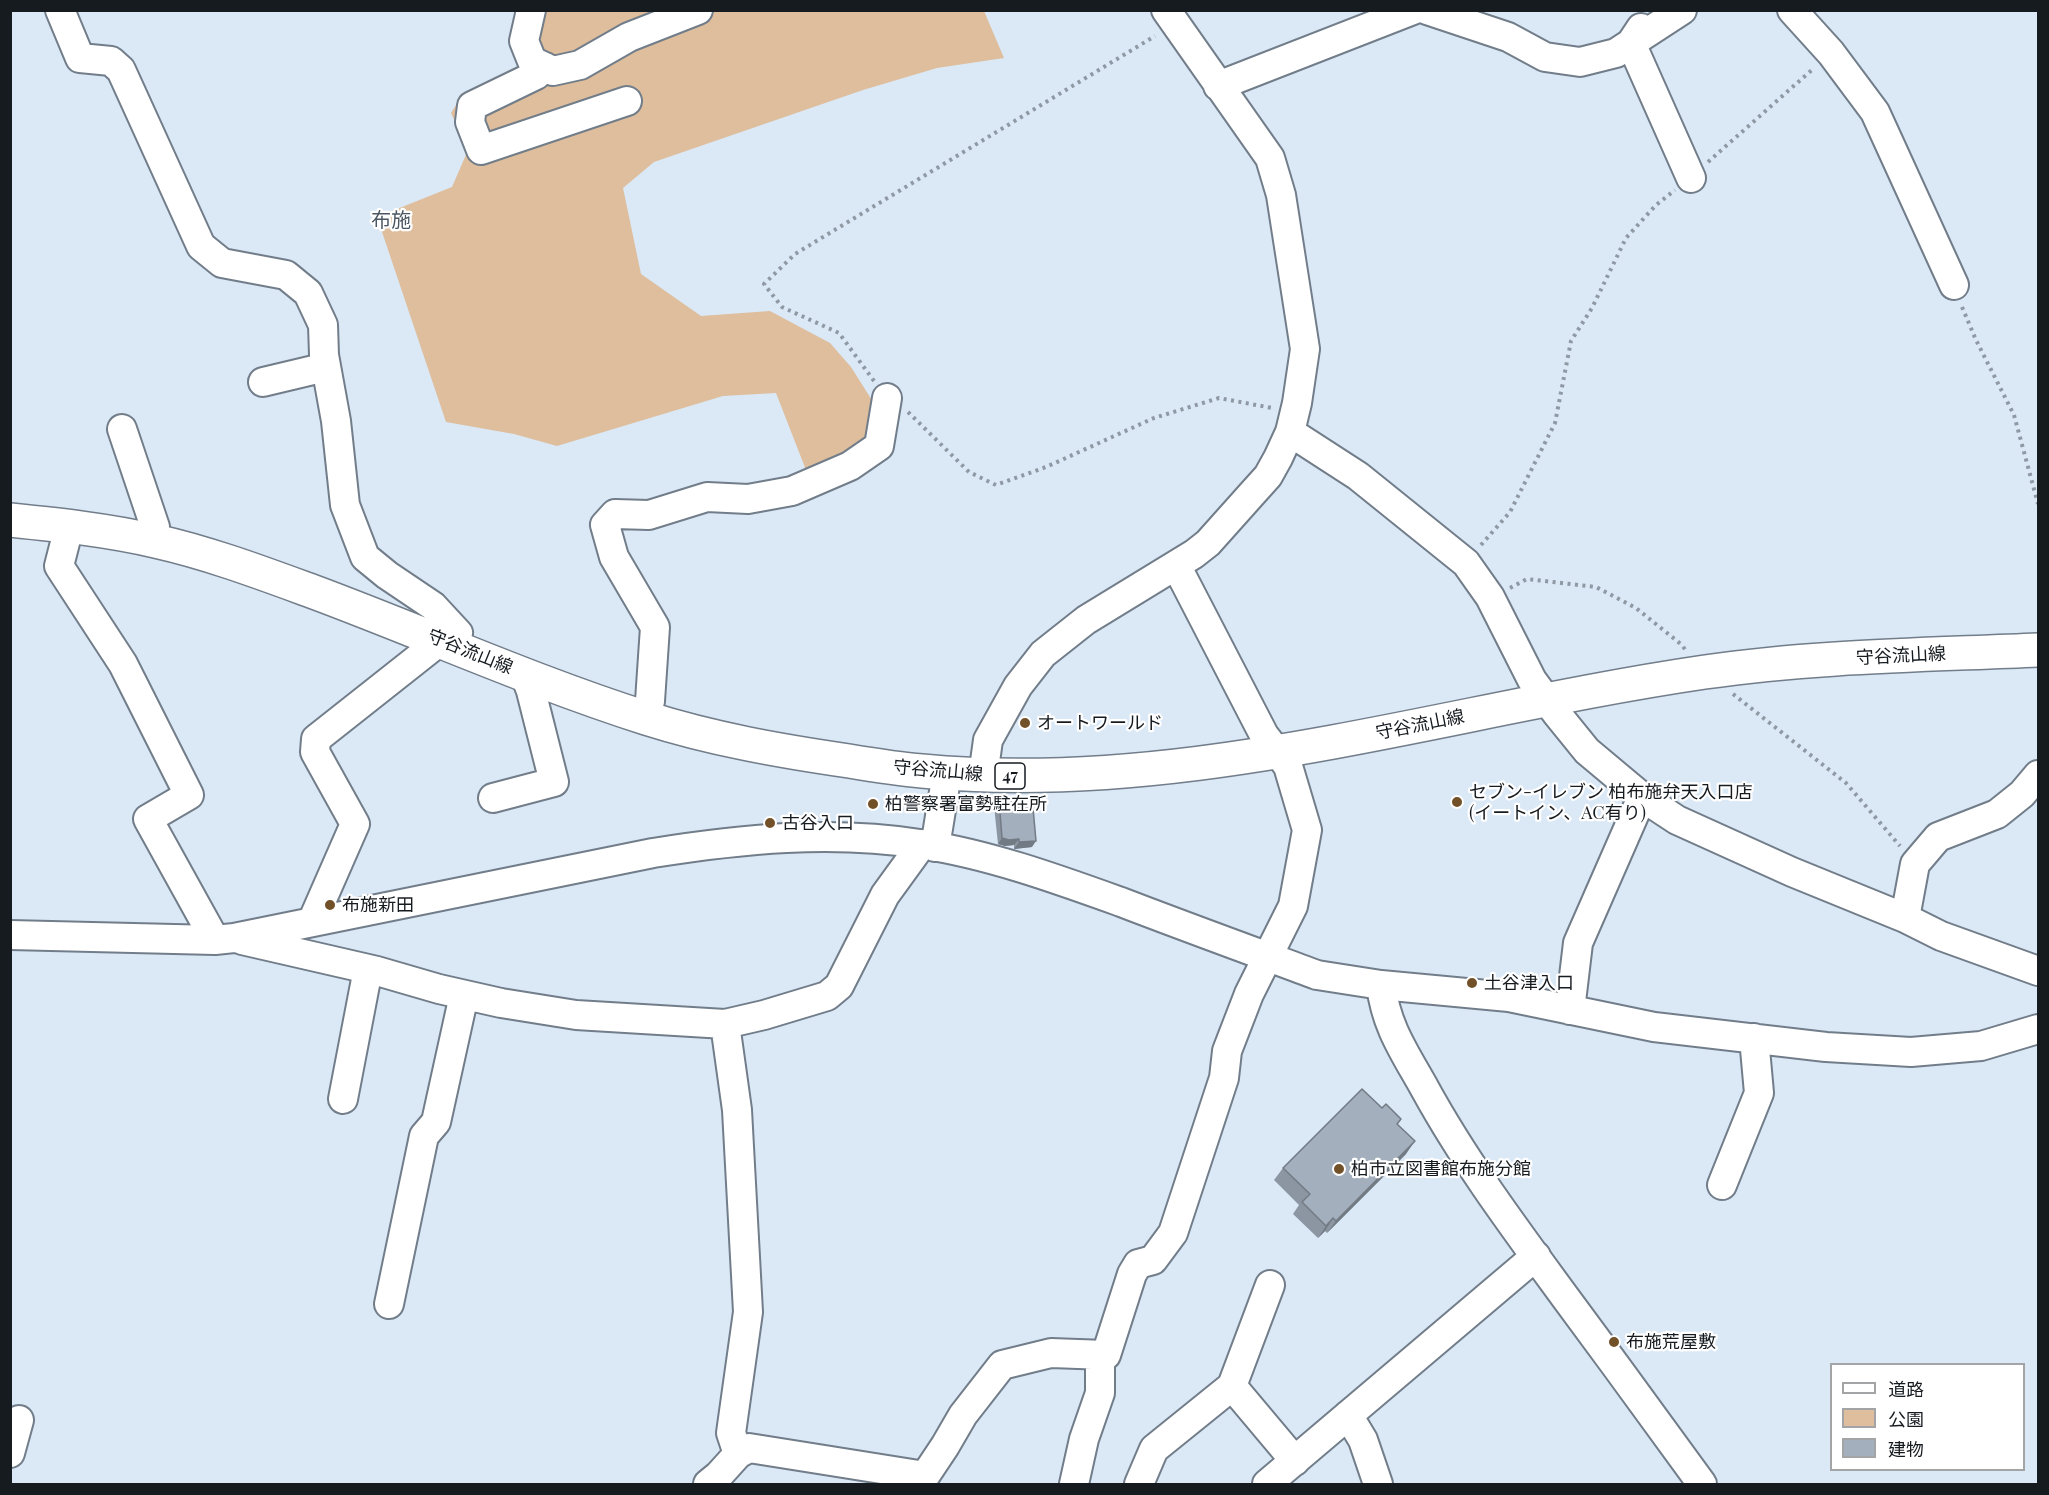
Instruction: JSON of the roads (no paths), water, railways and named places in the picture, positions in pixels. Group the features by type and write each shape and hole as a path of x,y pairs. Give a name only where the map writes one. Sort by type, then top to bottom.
{"main road":[{"name":"守谷流山線","path":"10,520 155,540 285,581 525,675 646,718 744,744 899,769 983,776 1083,775 1276,752 1547,700 1706,672 1761,665 1905,655 2038,650"}],"street":[{"path":"60,10 80,58 111,61 121,70 201,246 222,263 286,275 308,293 323,325 326,367 343,469 345,504 365,557 433,606 458,633 316,739 315,752 355,824 312,922"},
{"path":"531,10 524,41 532,61 553,71 580,64 629,37 698,10"},
{"path":"1218,86 1413,10"},
{"path":"1427,10 1508,37 1545,57 1580,62 1616,53 1682,10"},
{"path":"1631,44 1652,10"},
{"path":"1792,10 1831,53 1875,112 1954,285"},
{"path":"983,776 988,740 1018,686 1043,654 1086,620 1208,543 1268,476 1292,422 1305,349 1281,195 1270,158 1171,17"},
{"path":"1631,44 1690,178"},
{"path":"545,67 536,75 472,106 470,122 481,150 627,101"},
{"path":"263,382 326,367"},
{"path":"646,718 650,701 655,627 614,557 605,525 615,514 649,515 707,497 748,499 792,491 850,466 879,446 887,398"},
{"path":"1292,422 1466,563 1490,597 1532,680 1547,700 1587,751 1642,797 1677,820 1792,872 1905,918 1941,936 2038,971"},
{"path":"122,429 155,527 155,540"},
{"path":"69,527 59,566 123,664 189,795 148,819 224,939"},
{"path":"708,1485 738,1454 749,1448 925,1476 963,1414 1002,1365 1051,1353 1106,1355 1132,1274 1138,1264 1153,1260 1173,1233 1224,1078 1227,1051 1249,994 1293,906 1307,830 1288,766 1264,735 1176,565"},
{"path":"493,798 554,782 525,675"},
{"path":"10,935 224,939 368,969 501,1003 576,1015 725,1024 764,1016 827,996 839,986 885,895 928,845 947,773"},
{"path":"1905,918 1915,864 1938,837 1997,814 2022,794 2038,775"},
{"path":"1570,1010 1578,943 1642,797"},
{"path":"224,939 653,853 702,845 798,836 928,845 1016,867 1317,975 1381,985 1509,997 1654,1027 1826,1047 1911,1052 1981,1046 2038,1029"},
{"path":"343,1099 368,969"},
{"path":"1381,985 1383,1005 1389,1024 1438,1114 1536,1256 1702,1485"},
{"path":"389,1304 424,1136 436,1122 464,995"},
{"path":"725,1024 737,1110 748,1312 731,1433 738,1454"},
{"path":"1722,1185 1759,1093 1754,1038"},
{"path":"1267,1485 1536,1256"},
{"path":"1139,1485 1155,1449 1232,1386 1270,1285"},
{"path":"1074,1485 1084,1439 1100,1393 1100,1355"},
{"path":"1232,1386 1296,1461"},
{"path":"1348,1415 1364,1440 1378,1485"},
{"path":"10,1453 20,1420"}],"place":[{"name":"オートワールド","path":"1025,723"},
{"name":"セブン-イレブン 柏布施弁天入口店 (イートイン、AC有り)","path":"1457,802"},
{"name":"柏警察署富勢駐在所","path":"873,804"},
{"name":"古谷入口","path":"770,823"},
{"name":"布施新田","path":"330,905"},
{"name":"土谷津入口","path":"1472,983"},
{"name":"柏市立図書館布施分館","path":"1339,1169"},
{"name":"布施荒屋敷","path":"1614,1342"}],"district":[{"name":"布施","path":"391,221"}]}
